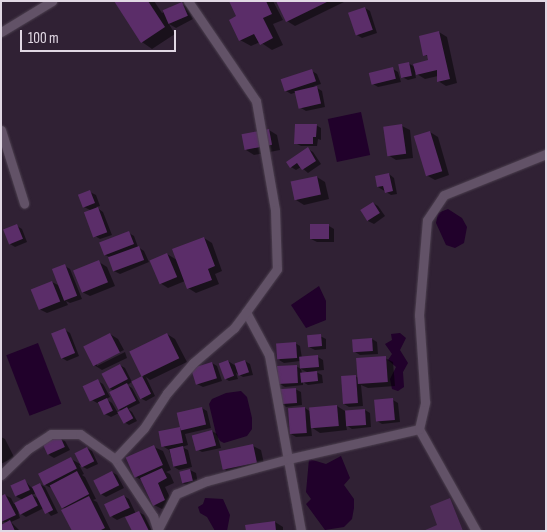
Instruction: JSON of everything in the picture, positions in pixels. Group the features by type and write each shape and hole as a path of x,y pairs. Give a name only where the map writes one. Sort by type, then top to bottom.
{"street":[{"path":"1,32 52,1"},
{"path":"115,459 144,428 167,393 192,363 234,328 277,268 275,210 256,101 188,1"},
{"path":"1,130 24,203"},
{"path":"476,531 419,429 425,402 419,315 427,220 444,195 546,154"},
{"path":"246,312 269,355 301,531"},
{"path":"157,529 176,494 207,481 419,429"},
{"path":"1,475 28,449 51,434 80,434 115,459 153,516 157,529"}],"shaded area":[{"path":"361,112 370,155 337,162 328,119"},
{"path":"448,209 462,218 467,227 464,243 455,248 446,245 436,223 438,213"},
{"path":"319,286 326,301 326,320 306,328 291,305"},
{"path":"400,333 406,338 400,350 408,363 403,372 404,387 398,391 392,389 390,379 396,367 388,360 392,354 385,344 392,340 391,334"},
{"path":"38,343 61,404 30,416 6,355"},
{"path":"241,391 247,397 252,418 252,429 247,436 224,443 220,441 216,434 209,404 212,399 226,393"},
{"path":"341,456 350,478 344,485 354,499 352,519 344,527 325,530 306,504 311,499 306,492 309,459 326,464"},
{"path":"205,498 223,499 230,515 227,531 215,531 207,517 200,513 198,507 203,504"},
{"path":"450,498 463,531 423,531 437,525 430,506"}],"building":[{"path":"114,1 148,1 165,27 141,43"},
{"path":"229,1 266,1 272,14 263,18 273,38 260,45 254,34 239,41 229,20 236,16"},
{"path":"276,1 329,1 286,22"},
{"path":"182,2 188,16 169,24 163,10"},
{"path":"365,7 373,30 356,36 348,13"},
{"path":"439,31 450,79 437,82 437,70 416,75 413,64 428,60 427,55 423,56 419,36"},
{"path":"409,62 412,76 401,78 398,64"},
{"path":"393,67 396,79 372,85 369,73"},
{"path":"312,69 316,81 285,92 281,79"},
{"path":"317,86 321,104 299,109 295,91"},
{"path":"295,124 317,124 316,137 313,137 313,144 294,144"},
{"path":"402,124 406,154 387,156 383,127"},
{"path":"269,129 272,145 245,150 242,134"},
{"path":"430,131 442,171 426,176 414,136"},
{"path":"308,147 316,161 302,170 297,163 290,168 286,162"},
{"path":"389,173 393,191 385,193 383,186 377,187 375,176"},
{"path":"317,176 321,195 295,200 291,182"},
{"path":"90,190 95,203 83,208 78,195"},
{"path":"373,202 380,213 367,221 360,210"},
{"path":"98,207 107,232 93,238 84,212"},
{"path":"17,224 23,239 9,244 3,230"},
{"path":"310,224 329,224 329,239 310,239"},
{"path":"129,231 134,244 104,256 99,242"},
{"path":"204,237 215,266 208,269 212,280 187,289 172,249"},
{"path":"139,246 144,260 113,271 108,257"},
{"path":"167,253 177,277 160,284 150,260"},
{"path":"99,260 108,282 82,293 73,270"},
{"path":"65,264 77,296 64,301 52,269"},
{"path":"52,281 60,301 39,310 31,290"},
{"path":"65,328 75,353 61,359 51,334"},
{"path":"110,333 120,353 93,366 83,347"},
{"path":"167,333 179,358 142,377 129,351"},
{"path":"321,334 322,346 308,347 307,335"},
{"path":"372,338 373,351 353,352 352,339"},
{"path":"296,342 297,358 277,359 276,343"},
{"path":"318,355 319,367 300,369 299,357"},
{"path":"386,356 388,382 358,384 356,358"},
{"path":"228,360 234,376 225,379 219,364"},
{"path":"245,360 249,372 239,376 235,363"},
{"path":"212,362 217,378 196,385 191,368"},
{"path":"120,364 128,379 109,389 101,374"},
{"path":"297,365 298,383 278,384 277,366"},
{"path":"317,371 318,381 301,383 300,373"},
{"path":"356,375 358,403 343,404 341,376"},
{"path":"142,376 151,394 140,399 131,381"},
{"path":"98,379 105,394 90,402 83,386"},
{"path":"127,383 136,401 118,410 109,392"},
{"path":"296,388 297,403 279,404 278,389"},
{"path":"107,398 113,411 104,415 98,402"},
{"path":"393,398 395,420 376,422 374,400"},
{"path":"337,405 339,426 311,428 309,407"},
{"path":"127,407 133,418 124,424 117,412"},
{"path":"202,407 206,425 181,430 177,413"},
{"path":"305,407 307,433 290,434 288,408"},
{"path":"365,409 366,425 346,426 345,410"},
{"path":"180,427 183,443 161,447 158,431"},
{"path":"212,430 216,445 196,451 192,435"},
{"path":"60,436 65,447 48,455 43,444"},
{"path":"253,444 257,463 223,470 219,451"},
{"path":"154,445 163,465 135,478 126,458"},
{"path":"183,446 187,464 173,467 169,449"},
{"path":"87,447 94,461 82,468 75,453"},
{"path":"71,457 77,469 44,485 38,474"},
{"path":"162,468 167,478 158,483 165,500 153,506 140,478"},
{"path":"190,469 193,481 182,483 179,472"},
{"path":"77,471 89,494 62,509 50,486"},
{"path":"112,471 119,485 101,495 93,481"},
{"path":"25,479 30,490 15,496 10,486"},
{"path":"40,483 53,510 45,514 32,487"},
{"path":"5,494 16,515 1,522 1,496"},
{"path":"32,494 38,506 20,515 14,503"},
{"path":"124,495 130,508 110,517 104,504"},
{"path":"89,496 105,528 99,531 72,531 61,510"},
{"path":"139,511 149,531 132,531 125,517"},
{"path":"10,520 15,531 1,531 1,525"},
{"path":"275,521 276,531 246,531 245,525"}]}
